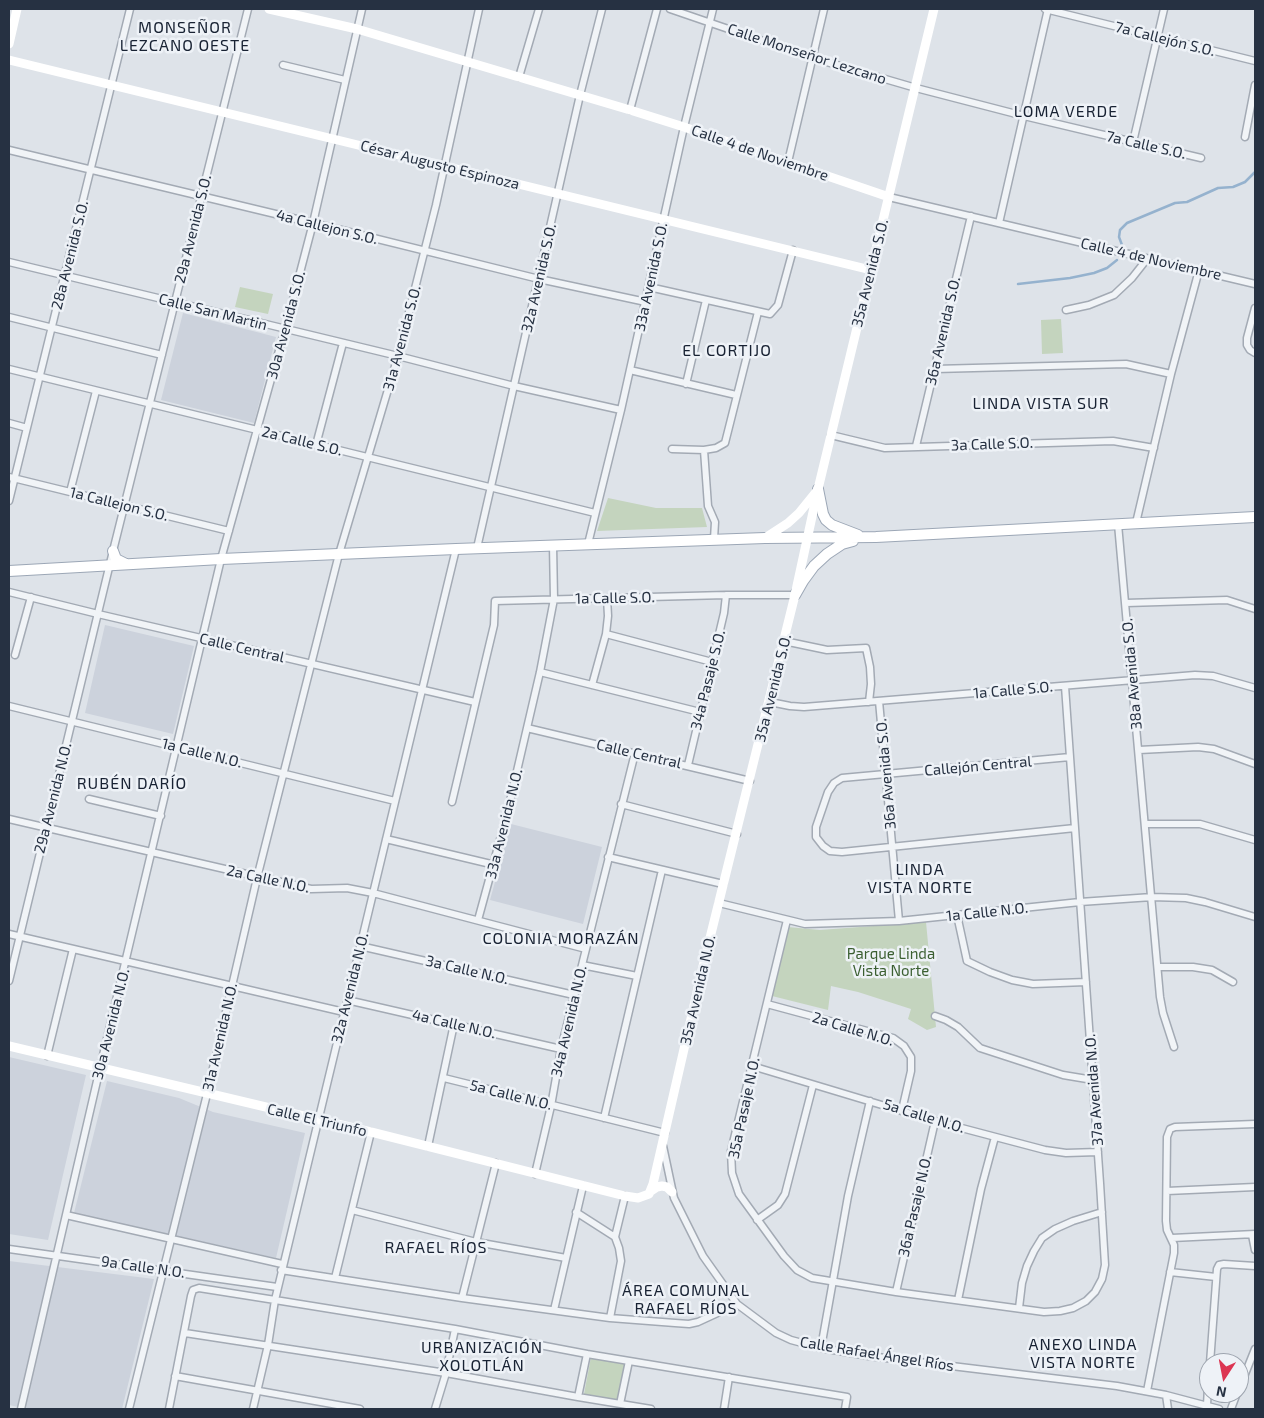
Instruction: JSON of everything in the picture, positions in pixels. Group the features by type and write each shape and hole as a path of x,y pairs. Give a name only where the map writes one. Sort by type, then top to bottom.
{"main road":[{"path":"9,44 17,9"},
{"name":"Calle 4 de Noviembre","path":"269,9 357,29 684,126 889,197"},
{"name":"35a Avenida S.O.","path":"807,538 934,9"},
{"name":"César Augusto Espinoza","path":"9,60 557,194 664,218 871,270"},
{"path":"818,490 826,520 832,525 864,538"},
{"path":"765,538 788,523 818,490"},
{"path":"9,571 221,559 553,545 714,539 864,538 1255,517"},
{"path":"796,595 807,538"},
{"path":"796,595 814,566 827,554 842,544 864,538"},
{"path":"113,551 116,559 127,564"},
{"name":"35a Avenida S.O.","path":"750,781 796,595"},
{"name":"35a Avenida N.O.","path":"648,1194 665,1133 702,970 750,781"},
{"name":"Calle El Triunfo","path":"9,1046 371,1132 625,1196 638,1198 662,1186 672,1192"}],"street":[{"name":"28a Avenida S.O.","path":"9,500 12,478 27,428 130,9"},
{"name":"29a Avenida S.O.","path":"110,565 248,9"},
{"name":"30a Avenida S.O.","path":"203,639 221,559 313,223 362,9"},
{"name":"31a Avenida S.O.","path":"311,664 339,554 398,356 425,251 479,9"},
{"path":"519,77 539,9"},
{"name":"32a Avenida S.O.","path":"477,548 557,194 602,9"},
{"path":"630,110 657,9"},
{"name":"Calle Monseñor Lezcano","path":"670,9 813,58 916,88"},
{"name":"33a Avenida S.O.","path":"588,544 621,410 684,126 713,9"},
{"path":"788,162 824,9"},
{"path":"999,223 1047,9"},
{"name":"7a Callejón S.O.","path":"1047,9 1255,61"},
{"path":"1133,142 1164,9"},
{"path":"283,65 346,80"},
{"path":"1245,137 1255,85"},
{"name":"7a Calle S.O.","path":"916,88 1201,158"},
{"name":"4a Callejon S.O.","path":"9,150 539,279 646,302"},
{"name":"Calle 4 de Noviembre","path":"889,197 1255,284"},
{"name":"36a Avenida S.O.","path":"916,446 971,216"},
{"path":"649,287 770,314 778,305 793,250"},
{"path":"1066,310 1089,305 1114,295 1132,278 1147,259"},
{"name":"Calle San Martin","path":"9,262 514,386 621,410"},
{"path":"1136,523 1171,374 1200,270"},
{"path":"686,384 706,300"},
{"path":"1253,352 1248,345 1247,338 1255,308"},
{"path":"672,450 704,450 716,448 725,443 758,312"},
{"path":"9,317 162,354"},
{"path":"316,445 343,343"},
{"path":"935,369 1126,364 1171,374"},
{"name":"2a Calle S.O.","path":"9,369 595,513"},
{"path":"630,370 736,395"},
{"path":"70,492 96,391"},
{"path":"9,423 27,428"},
{"name":"3a Calle S.O.","path":"831,435 885,448 1114,440 1154,448"},
{"path":"704,450 708,506 715,522 714,539"},
{"name":"1a Callejon S.O.","path":"12,478 229,531"},
{"name":"38a Avenida S.O.","path":"1118,524 1162,1013 1174,1047"},
{"path":"527,728 554,599 553,545"},
{"path":"422,690 456,549"},
{"name":"29a Avenida N.O.","path":"9,981 110,565"},
{"name":"Calle Central","path":"9,592 475,702"},
{"name":"34a Pasaje S.O.","path":"688,765 724,613 726,595"},
{"name":"1a Calle S.O.","path":"475,702 494,625 495,601 796,595"},
{"path":"15,655 31,597"},
{"path":"592,685 606,634 607,598"},
{"path":"1126,604 1227,600 1255,608"},
{"path":"606,634 712,662"},
{"name":"30a Avenida N.O.","path":"21,1409 100,1068 203,639"},
{"path":"784,641 828,650 866,648 871,684 869,702"},
{"name":"31a Avenida N.O.","path":"129,1409 165,1270 257,878 311,664"},
{"path":"540,672 700,712"},
{"name":"1a Calle S.O.","path":"770,702 804,707 1195,675 1213,676 1255,688"},
{"name":"37a Avenida N.O.","path":"958,1300 1044,1312 1060,1312 1086,1302 1095,1292 1102,1279 1105,1265 1065,686"},
{"name":"32a Avenida N.O.","path":"253,1409 268,1345 277,1287 422,690"},
{"name":"36a Avenida S.O.","path":"879,701 899,921"},
{"path":"452,802 475,702"},
{"name":"1a Calle N.O.","path":"9,706 395,800"},
{"name":"Calle Central","path":"527,728 750,781"},
{"name":"33a Avenida N.O.","path":"478,920 494,865 527,728"},
{"path":"1139,750 1198,747 1214,749 1255,764"},
{"name":"34a Avenida N.O.","path":"535,1174 551,1106 561,1049 635,753"},
{"name":"Callejón Central","path":"886,774 1070,757"},
{"path":"886,774 842,778 834,783 828,792 816,827 816,837 823,846 830,850 842,852 1075,828"},
{"path":"89,799 161,816"},
{"path":"621,804 737,834"},
{"name":"2a Calle N.O.","path":"9,819 311,890 347,888 373,893 586,949"},
{"path":"1146,824 1200,824 1255,840"},
{"path":"386,839 494,865"},
{"path":"608,857 724,884"},
{"path":"604,1118 662,870"},
{"name":"1a Calle N.O.","path":"719,903 805,924 899,921 1080,902 1152,897 1186,898 1255,917"},
{"path":"957,915 967,961 1012,980 1032,984 1086,982"},
{"name":"35a Pasaje N.O.","path":"787,920 731,1151 732,1173 740,1194 756,1220 784,1256 797,1270 812,1278 958,1300"},
{"path":"9,934 344,1012"},
{"name":"3a Calle N.O.","path":"360,946 574,995"},
{"path":"47,1056 73,949"},
{"path":"582,964 636,976"},
{"path":"1158,966 1193,967 1212,970 1233,982"},
{"name":"4a Calle N.O.","path":"347,1000 561,1049"},
{"name":"2a Calle N.O.","path":"767,1004 893,1038 904,1046 911,1057 911,1071 902,1110"},
{"path":"934,1016 958,1027 980,1048 1063,1075 1093,1080"},
{"path":"428,1146 454,1024"},
{"name":"5a Calle N.O.","path":"752,1066 1045,1150 1066,1153 1098,1152"},
{"name":"5a Calle N.O.","path":"444,1078 665,1133"},
{"path":"756,1220 778,1205 785,1194 813,1085"},
{"path":"821,1348 848,1196 870,1101"},
{"name":"36a Pasaje N.O.","path":"896,1292 935,1120"},
{"path":"1147,1391 1174,1253 1174,1245 1167,1230 1166,1221 1167,1137 1170,1129 1175,1127 1255,1124"},
{"path":"335,1278 371,1132"},
{"path":"958,1300 981,1189 995,1137"},
{"name":"Calle Rafael Ángel Ríos","path":"662,1143 674,1198 703,1256 737,1304 776,1333 791,1340 821,1348 869,1356 1117,1386 1166,1395 1219,1409"},
{"path":"462,1298 496,1163"},
{"path":"554,1310 583,1186"},
{"path":"1167,1191 1255,1187"},
{"path":"610,1318 621,1261 615,1237 625,1196"},
{"path":"352,1210 476,1242 566,1258"},
{"path":"576,1212 615,1237"},
{"path":"1019,1308 1022,1283 1027,1266 1042,1238 1055,1229 1073,1221 1102,1212"},
{"path":"66,1214 282,1267 335,1278 462,1298 610,1318 689,1324 708,1319 737,1304"},
{"path":"1172,1238 1254,1234 1255,1250"},
{"name":"9a Calle N.O.","path":"9,1249 277,1287"},
{"path":"1211,1353 1216,1277 1219,1265 1255,1266"},
{"path":"1170,1272 1216,1277"},
{"path":"168,1409 191,1296 193,1290 199,1288 455,1329 587,1354 847,1397 845,1409"},
{"path":"435,1409 446,1373 455,1329"},
{"path":"185,1332 446,1373 651,1409"},
{"path":"1249,1364 1255,1349"},
{"path":"578,1396 587,1354"},
{"path":"620,1404 629,1361"},
{"path":"175,1376 360,1409"},
{"path":"724,1409 729,1377"},
{"path":"1166,1395 1168,1409"}],"shaded area":[{"path":"183,313 276,337 254,423 161,400"},
{"path":"105,625 194,646 173,734 85,713"},
{"path":"511,824 602,847 583,924 490,900"},
{"path":"9,1057 86,1075 48,1240 9,1234"},
{"path":"107,1081 179,1098 213,1112 305,1133 276,1258 74,1213"},
{"path":"9,1261 154,1279 122,1409 27,1409 9,1405"}],"green space":[{"path":"240,287 273,294 268,314 235,307"},
{"path":"1061,319 1063,353 1042,354 1041,320"},
{"path":"608,498 656,508 702,508 707,527 597,531"},
{"name":"Parque Linda Vista Norte","path":"926,922 936,1027 927,1030 908,1019 911,1009 858,992 831,986 828,1010 772,996 788,927 820,930"},
{"path":"591,1357 626,1363 618,1401 584,1394"}],"waterway":[{"path":"1122,245 1119,237 1120,230 1127,223 1175,203 1187,202 1218,188 1233,187 1245,182 1255,172"},
{"path":"1018,284 1070,278 1094,273 1107,268 1117,260"}],"district":[{"name":"MONSEÑOR LEZCANO OESTE","path":"185,37"},
{"name":"LOMA VERDE","path":"1066,112"},
{"name":"EL CORTIJO","path":"727,351"},
{"name":"LINDA VISTA SUR","path":"1041,404"},
{"name":"RUBÉN DARÍO","path":"132,784"},
{"name":"LINDA VISTA NORTE","path":"920,879"},
{"name":"COLONIA MORAZÁN","path":"561,939"},
{"name":"RAFAEL RÍOS","path":"436,1248"},
{"name":"ÁREA COMUNAL RAFAEL RÍOS","path":"686,1300"},
{"name":"ANEXO LINDA VISTA NORTE","path":"1083,1354"},
{"name":"URBANIZACIÓN XOLOTLÁN","path":"482,1357"}]}
